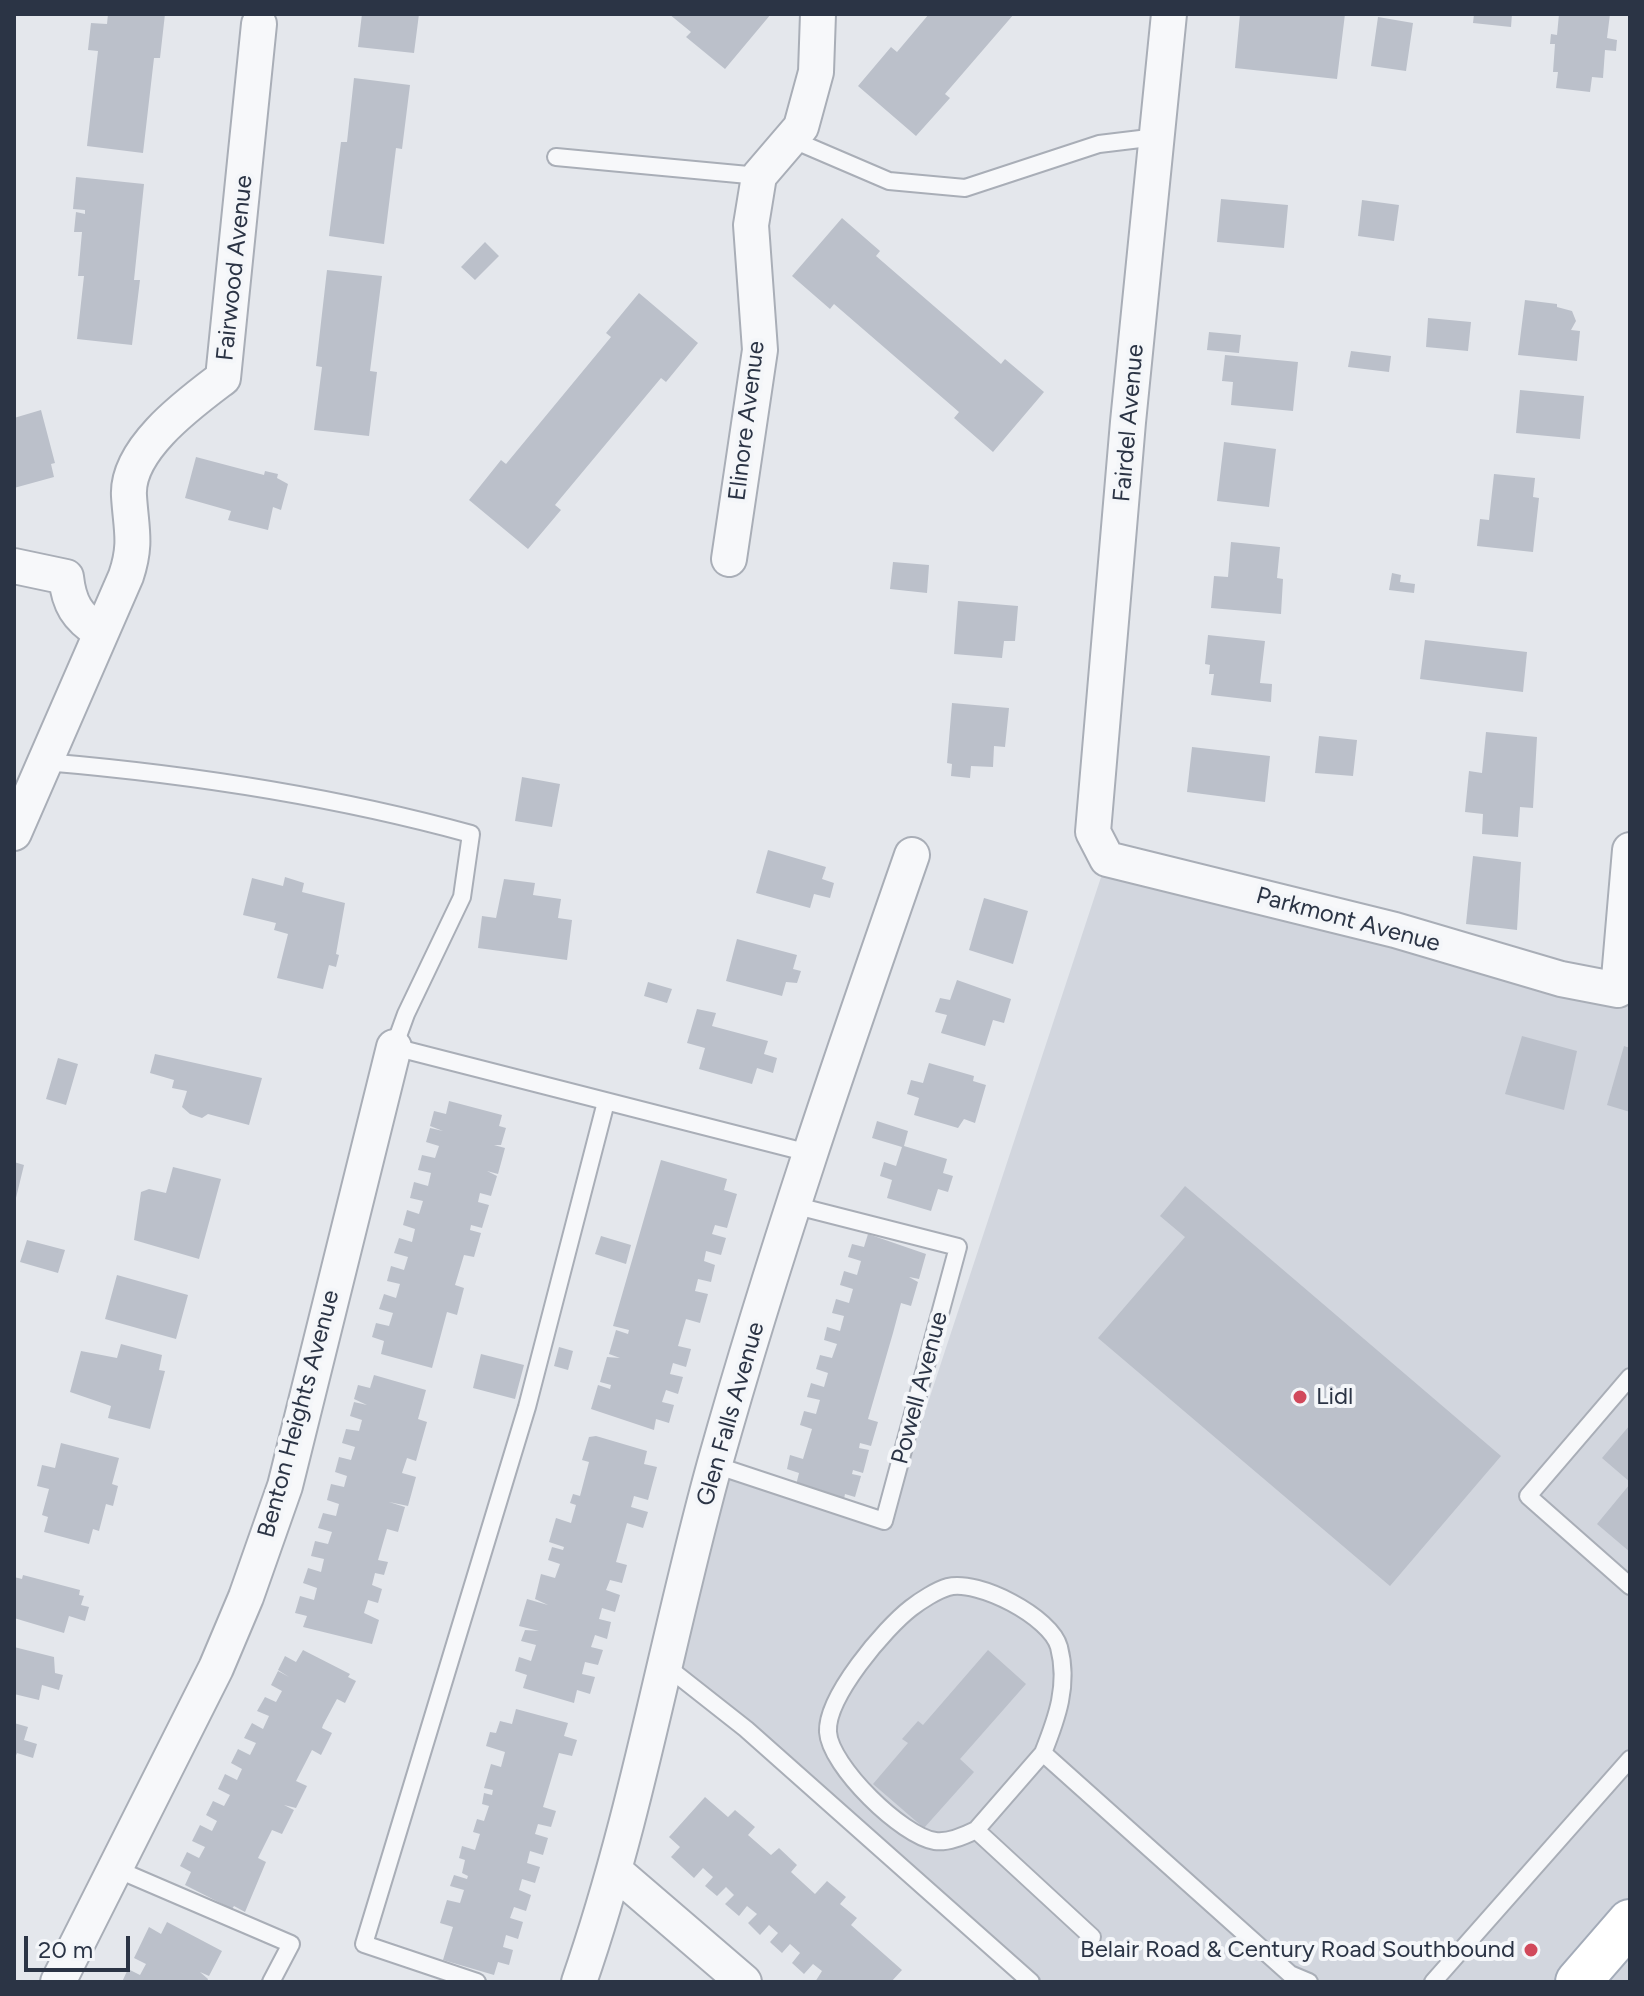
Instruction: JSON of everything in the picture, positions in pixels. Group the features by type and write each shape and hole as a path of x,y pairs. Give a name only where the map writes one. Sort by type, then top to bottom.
{"main road":[{"path":"1578,1982 1630,1922"}],"street":[{"path":"759,176 801,127 816,72 818,14"},
{"name":"Fairdel Avenue","path":"1093,832 1169,14"},
{"name":"Fairwood Avenue","path":"14,833 100,632 117,600 135,548 129,494 132,477 155,436 181,410 223,378 259,24"},
{"name":"Elinore Avenue","path":"729,559 760,350 751,225 759,176"},
{"path":"14,566 66,577 69,600 80,619 100,632"},
{"name":"Parkmont Avenue","path":"1093,832 1107,859 1395,930 1561,979 1618,990 1630,850"},
{"name":"Glen Falls Avenue","path":"579,1982 616,1872 715,1465 809,1153 912,855"},
{"name":"Benton Heights Avenue","path":"58,1982 216,1668 285,1486 394,1047"},
{"path":"616,1872 744,1982"}],"lane":[{"path":"791,139 889,181 965,188 1099,144 1157,137"},
{"path":"556,157 759,176"},
{"path":"45,762 159,772 413,818 471,834 462,897 406,1014 394,1047 809,1153"},
{"path":"477,1982 364,1944 527,1407 606,1102"},
{"name":"Powell Avenue","path":"715,1465 884,1521 958,1247 793,1205"},
{"path":"1630,1377 1528,1496 1630,1586"},
{"path":"948,1587 974,1587 1037,1616 1058,1643 1064,1674 1058,1714 1043,1753 976,1830 960,1838 935,1841 914,1831 866,1794 839,1763 828,1731 840,1692 867,1653 911,1607 948,1587"},
{"path":"666,1666 746,1729 1031,1982"},
{"path":"1043,1753 1290,1974 1309,1982"},
{"path":"1433,1982 1630,1760"},
{"path":"976,1830 1092,1937"},
{"path":"114,1868 291,1944 271,1982"}],"shaded area":[{"path":"1107,859 1630,984 1630,1982 1027,1982 667,1667 721,1474 888,1524"}],"building":[{"path":"108,14 165,14 160,58 154,58 143,153 87,146 98,51 88,50 91,23 107,24"},
{"path":"362,14 419,14 414,53 358,47"},
{"path":"669,14 771,14 725,69 686,37 691,32"},
{"path":"929,14 1014,14 945,94 950,98 916,136 858,86 891,47 897,52"},
{"path":"1240,14 1345,14 1337,79 1235,68"},
{"path":"1474,14 1512,14 1511,27 1473,23"},
{"path":"1559,14 1610,14 1607,38 1617,40 1616,51 1605,50 1603,78 1592,77 1590,92 1556,88 1558,72 1553,72 1555,44 1550,44 1551,34 1557,35"},
{"path":"1378,17 1413,23 1406,71 1371,66"},
{"path":"354,78 410,85 402,149 396,148 384,244 329,236 341,142 347,142"},
{"path":"76,177 144,184 134,280 140,280 132,345 77,339 84,276 78,276 82,232 74,232 76,212 85,214 85,210 73,209"},
{"path":"1221,199 1288,205 1284,248 1217,242"},
{"path":"1362,200 1399,205 1394,241 1358,236"},
{"path":"842,218 880,251 876,256 1001,364 1005,359 1044,392 993,452 954,418 959,412 834,304 830,309 792,276"},
{"path":"485,242 499,256 475,280 461,267"},
{"path":"327,270 382,276 370,371 377,372 369,436 314,430 322,367 316,366"},
{"path":"639,293 698,343 666,382 661,378 555,505 561,510 528,549 469,500 501,460 506,464 611,337 606,333"},
{"path":"1525,300 1557,304 1557,307 1572,311 1576,321 1571,330 1580,331 1577,361 1518,355"},
{"path":"1428,318 1471,322 1468,351 1426,347"},
{"path":"1209,332 1241,335 1239,353 1207,350"},
{"path":"1351,351 1391,356 1389,372 1348,367"},
{"path":"1225,355 1298,362 1293,411 1231,405 1233,382 1222,381"},
{"path":"1520,390 1584,396 1580,439 1516,433"},
{"path":"41,410 55,463 51,464 54,477 14,488 14,418"},
{"path":"1224,442 1276,449 1269,507 1217,501"},
{"path":"196,457 264,475 265,471 278,474 277,478 288,484 281,510 273,507 268,530 228,520 231,511 185,498"},
{"path":"1494,474 1535,478 1533,497 1539,498 1533,552 1477,546 1480,519 1489,520"},
{"path":"1231,542 1280,547 1277,578 1283,579 1281,614 1211,608 1214,576 1228,577"},
{"path":"893,562 929,565 927,593 890,589"},
{"path":"1392,573 1401,575 1400,582 1415,584 1414,593 1389,590"},
{"path":"958,601 1018,606 1015,641 1004,641 1002,658 954,654"},
{"path":"1208,635 1265,641 1260,683 1272,684 1271,702 1211,695 1214,674 1209,674 1210,665 1205,664"},
{"path":"1425,640 1527,652 1523,692 1420,679"},
{"path":"952,703 1009,708 1005,747 994,746 993,767 971,766 970,778 951,776 952,764 947,763"},
{"path":"1486,732 1537,737 1533,808 1520,807 1518,837 1482,834 1483,814 1465,812 1469,771 1482,773"},
{"path":"1319,736 1357,740 1353,776 1315,773"},
{"path":"1192,747 1270,756 1265,802 1187,792"},
{"path":"522,777 560,784 552,827 515,821"},
{"path":"768,850 826,867 822,879 834,883 830,898 814,894 810,908 756,893"},
{"path":"1473,856 1521,862 1517,930 1466,924"},
{"path":"285,877 304,883 302,892 345,903 336,967 329,965 323,989 277,978 288,934 274,930 276,923 243,915 252,878 283,886"},
{"path":"504,879 535,883 533,895 561,899 558,918 572,920 567,960 478,948 482,916 496,918"},
{"path":"984,898 1028,911 1013,964 969,950"},
{"path":"737,939 797,955 793,969 801,971 797,983 786,982 782,996 726,981"},
{"path":"957,980 1011,999 1004,1023 993,1020 985,1046 941,1033 947,1015 935,1012 940,998 950,1000"},
{"path":"648,982 672,989 667,1003 644,996"},
{"path":"697,1009 716,1013 712,1026 768,1041 764,1054 777,1058 773,1073 757,1068 752,1084 699,1069 705,1048 687,1043"},
{"path":"1522,1036 1577,1051 1564,1110 1505,1094"},
{"path":"1624,1046 1630,1048 1630,1112 1607,1105"},
{"path":"155,1054 262,1078 249,1125 208,1114 202,1118 190,1114 182,1107 187,1091 172,1088 174,1080 150,1073"},
{"path":"58,1058 78,1064 66,1105 46,1099"},
{"path":"929,1063 974,1076 973,1081 986,1085 975,1123 964,1119 958,1128 914,1115 919,1098 907,1094 911,1080 923,1083"},
{"path":"449,1101 502,1115 499,1126 506,1128 501,1145 494,1145 505,1148 498,1174 487,1171 497,1176 491,1196 480,1193 478,1202 489,1205 482,1228 471,1225 470,1230 481,1233 474,1257 464,1255 455,1285 464,1288 457,1315 447,1312 432,1368 381,1354 384,1341 372,1337 376,1323 389,1326 393,1313 379,1309 384,1294 396,1298 400,1284 387,1281 391,1266 404,1270 408,1257 394,1253 399,1238 412,1242 415,1229 403,1225 407,1210 419,1214 423,1201 410,1198 414,1182 428,1186 431,1173 418,1170 422,1155 435,1158 439,1146 426,1142 430,1128 443,1131 430,1126 434,1111 446,1114"},
{"path":"877,1121 908,1131 904,1146 947,1159 943,1173 953,1176 948,1192 938,1189 931,1211 887,1198 892,1180 880,1176 884,1162 896,1166 902,1147 872,1138"},
{"path":"661,1160 727,1179 724,1190 737,1194 727,1228 715,1225 712,1234 726,1238 721,1255 706,1251 704,1261 715,1265 711,1282 698,1279 695,1291 708,1294 700,1323 686,1319 678,1346 691,1349 686,1367 673,1363 670,1374 683,1377 678,1394 666,1390 662,1402 674,1405 669,1423 656,1419 654,1430 591,1409 598,1385 610,1389 611,1385 600,1382 607,1357 620,1358 609,1354 616,1330 628,1334 629,1330 613,1326"},
{"path":"14,1162 24,1165 15,1202 14,1202"},
{"path":"173,1167 221,1179 199,1259 134,1240 141,1192 149,1189 166,1193"},
{"name":"Lidl","path":"1185,1186 1501,1456 1390,1586 1098,1338 1185,1237 1160,1216"},
{"path":"868,1234 926,1254 919,1279 909,1277 918,1282 911,1306 901,1303 868,1419 878,1422 871,1446 860,1443 859,1448 869,1450 863,1473 853,1470 852,1474 861,1476 855,1497 845,1494 844,1499 796,1485 799,1473 787,1469 790,1455 803,1459 812,1429 800,1425 804,1411 816,1414 820,1400 807,1397 811,1383 824,1387 828,1373 816,1369 820,1355 832,1358 837,1344 824,1340 827,1327 840,1331 844,1316 832,1313 836,1299 849,1303 853,1289 840,1285 844,1271 857,1275 861,1261 848,1257 852,1244 864,1247"},
{"path":"601,1236 631,1245 626,1264 595,1254"},
{"path":"27,1240 65,1250 58,1273 20,1262"},
{"path":"117,1275 188,1295 176,1339 105,1319"},
{"path":"121,1344 162,1355 159,1370 165,1371 150,1429 108,1418 111,1406 70,1392 81,1351 117,1358"},
{"path":"559,1347 573,1351 568,1370 554,1366"},
{"path":"481,1354 524,1365 515,1399 473,1388"},
{"path":"374,1375 426,1390 418,1419 427,1422 416,1461 407,1458 402,1473 416,1477 408,1506 389,1502 405,1507 398,1532 387,1529 378,1560 388,1562 384,1575 375,1573 372,1585 382,1589 378,1603 368,1600 364,1613 379,1620 372,1644 303,1627 307,1616 295,1613 300,1596 314,1600 317,1588 303,1583 308,1568 321,1572 324,1559 311,1556 315,1541 328,1544 332,1532 318,1528 323,1513 336,1516 339,1504 327,1500 331,1484 344,1487 347,1476 335,1472 339,1457 351,1460 355,1447 342,1443 346,1429 359,1431 362,1420 350,1416 354,1402 367,1405 354,1399 358,1385 370,1388"},
{"path":"1630,1425 1630,1482 1602,1458"},
{"path":"596,1436 647,1451 644,1464 657,1467 648,1500 634,1496 631,1507 648,1512 643,1528 627,1523 616,1562 627,1565 622,1583 610,1580 606,1590 620,1595 615,1612 602,1608 599,1619 611,1622 607,1639 595,1635 591,1647 603,1650 598,1665 585,1662 582,1674 595,1677 590,1694 577,1690 574,1703 523,1688 527,1675 515,1671 519,1657 531,1661 536,1645 521,1641 525,1630 539,1631 519,1626 527,1599 548,1605 535,1599 541,1574 555,1578 560,1564 548,1560 552,1547 563,1550 564,1547 549,1542 556,1518 571,1523 576,1505 570,1503 573,1494 580,1496 589,1462 582,1460 589,1437"},
{"path":"61,1443 119,1458 112,1484 118,1486 113,1506 106,1504 99,1531 93,1529 89,1544 44,1532 48,1517 42,1515 49,1489 37,1486 42,1465 55,1468"},
{"path":"1630,1484 1630,1552 1597,1524"},
{"path":"23,1575 80,1590 79,1595 84,1596 81,1605 89,1607 85,1621 69,1616 64,1633 14,1618 14,1577 22,1579"},
{"path":"14,1647 54,1657 55,1673 63,1675 59,1690 42,1685 39,1700 14,1694"},
{"path":"303,1650 350,1674 348,1677 356,1681 345,1703 337,1699 323,1725 322,1728 332,1733 321,1755 312,1750 296,1781 307,1786 296,1808 284,1805 294,1810 282,1834 272,1830 258,1858 266,1862 245,1912 234,1906 232,1909 185,1885 191,1872 180,1866 187,1852 199,1858 205,1847 192,1841 200,1825 212,1831 217,1821 206,1815 213,1801 224,1806 230,1795 218,1789 225,1774 237,1780 242,1769 231,1763 238,1749 250,1755 256,1743 244,1738 252,1723 263,1729 269,1716 257,1711 265,1697 276,1702 282,1691 271,1685 278,1671 289,1677 278,1670 285,1656 296,1662"},
{"path":"988,1650 1026,1684 960,1759 974,1772 924,1828 873,1784 908,1743 902,1739 918,1721 923,1725"},
{"path":"516,1709 568,1723 564,1736 577,1740 572,1756 559,1753 543,1807 556,1811 551,1827 538,1824 535,1834 548,1838 543,1855 530,1851 527,1863 540,1867 535,1883 522,1879 519,1890 531,1895 526,1911 514,1907 510,1918 523,1922 518,1939 506,1935 503,1947 513,1950 509,1965 498,1962 494,1975 443,1960 453,1927 440,1923 447,1900 460,1903 464,1890 450,1886 454,1875 467,1879 468,1876 462,1873 465,1860 459,1858 462,1846 475,1850 480,1834 473,1832 477,1819 484,1821 489,1806 482,1804 484,1793 492,1795 493,1790 484,1788 491,1764 501,1767 505,1752 486,1746 490,1732 496,1733 500,1721 512,1724"},
{"path":"14,1723 28,1727 24,1740 37,1744 33,1758 17,1753 14,1760"},
{"path":"705,1797 728,1817 735,1810 755,1827 748,1835 771,1855 779,1848 797,1865 791,1872 815,1894 827,1881 846,1897 840,1904 857,1918 851,1925 902,1970 891,1982 815,1982 822,1971 813,1964 804,1974 792,1963 800,1953 790,1944 782,1953 770,1942 778,1933 769,1925 760,1935 748,1923 757,1914 747,1906 739,1916 725,1904 734,1895 726,1887 717,1896 705,1886 713,1877 703,1868 694,1878 671,1857 680,1847 669,1837"},
{"path":"167,1922 222,1951 209,1976 200,1972 208,1979 207,1982 122,1982 128,1969 140,1975 146,1964 134,1958 149,1927 161,1934"}],"place":[{"name":"Lidl","path":"1300,1397"},
{"name":"Belair Road & Century Road Southbound","path":"1531,1950"}]}
